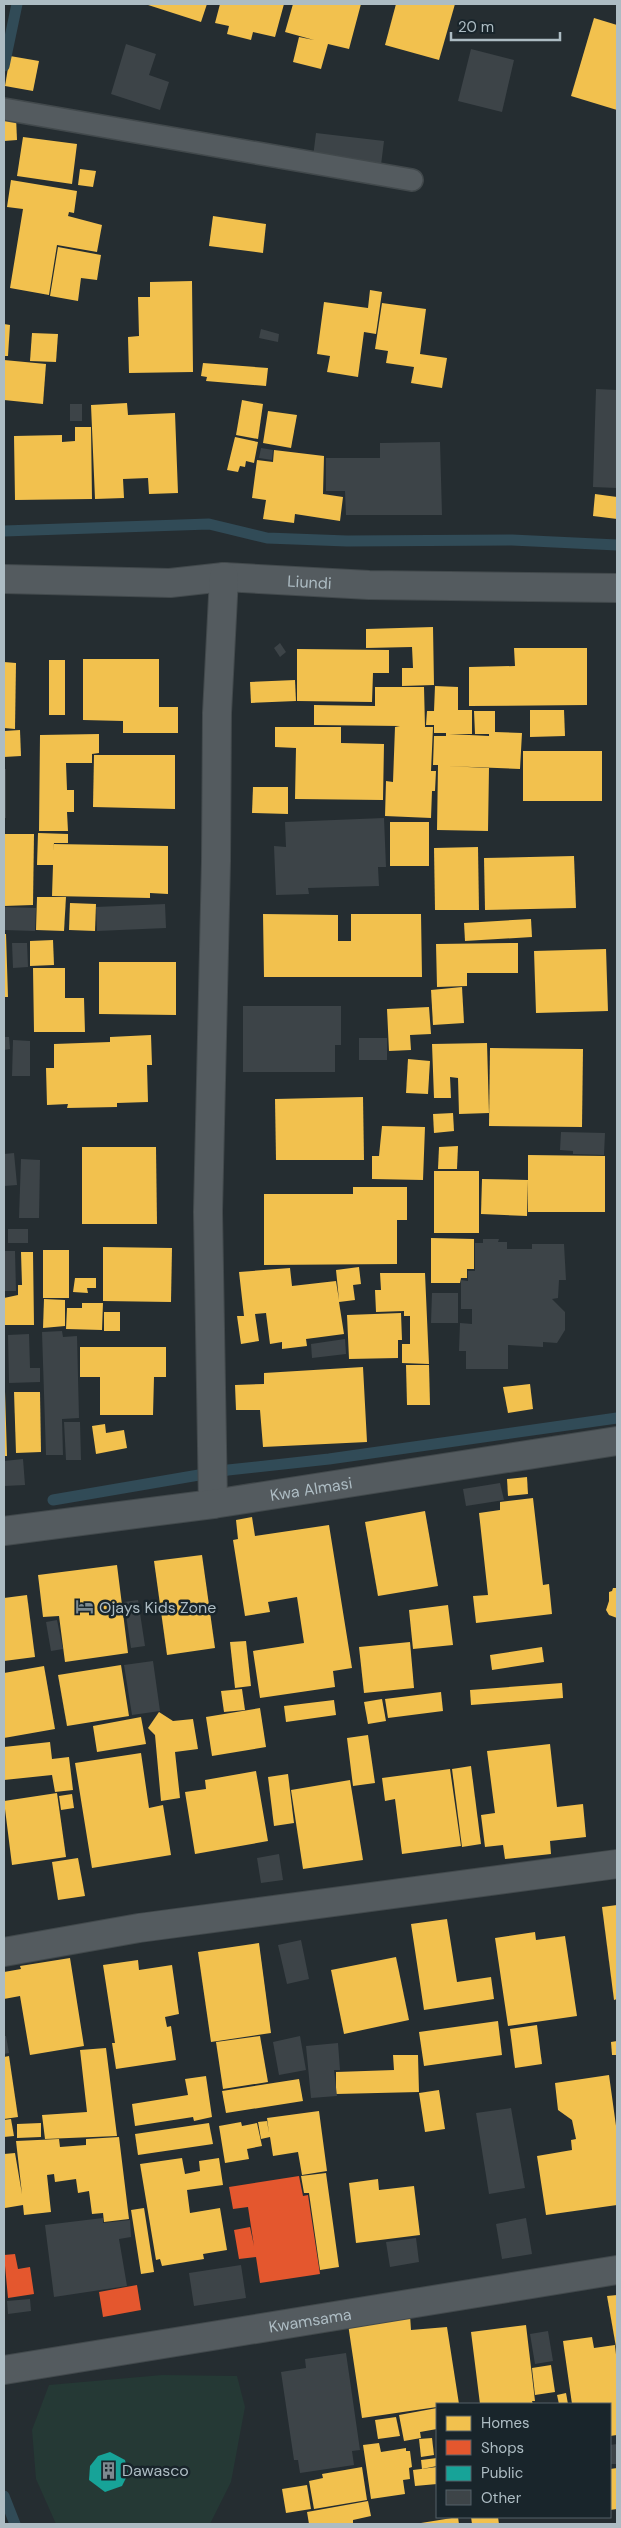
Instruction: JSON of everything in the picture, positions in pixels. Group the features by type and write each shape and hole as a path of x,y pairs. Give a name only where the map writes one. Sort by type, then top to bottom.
{"street":[{"name":"Liundi","path":"4,579 170,583 224,577 369,585 617,588"},
{"path":"214,1504 208,1212 216,861 217,713 224,577"},
{"name":"Kwa Almasi","path":"4,1531 214,1504 617,1442"},
{"path":"4,1952 139,1928 617,1864"},
{"name":"Kwamsama","path":"4,2370 617,2270"}],"lane":[{"path":"4,109 412,180"}],"green space":[{"path":"162,2375 237,2376 245,2407 231,2482 210,2524 56,2524 36,2479 32,2430 49,2385"}],"building: Homes":[{"path":"145,4 207,4 201,22"},
{"path":"220,4 284,4 275,37 253,32 251,40 227,34 229,26 215,23"},
{"path":"293,4 361,4 349,49 328,44 321,69 293,62 299,37 314,40 285,32"},
{"path":"396,4 455,4 439,60 385,45"},
{"path":"594,18 617,25 617,110 571,96"},
{"path":"10,56 39,61 33,91 5,86"},
{"path":"4,117 16,117 17,140 4,141"},
{"path":"23,137 77,144 72,184 17,176"},
{"path":"80,169 96,171 93,187 78,185"},
{"path":"11,180 77,191 74,213 69,212 68,216 102,225 97,252 57,245 49,295 10,288 23,209 7,207"},
{"path":"213,216 266,224 263,253 209,246"},
{"path":"58,247 101,255 97,280 81,278 78,301 50,296"},
{"path":"192,281 193,372 129,373 128,337 139,336 138,297 150,297 150,282"},
{"path":"370,290 382,292 376,334 364,332 358,377 327,372 330,356 317,354 324,302 368,308"},
{"path":"382,303 426,309 420,354 447,358 442,388 411,383 414,367 386,363 388,351 375,349"},
{"path":"4,324 10,325 8,356 4,356"},
{"path":"32,333 58,334 56,362 30,361"},
{"path":"4,360 46,364 43,404 4,400"},
{"path":"203,363 268,368 266,386 206,381 207,377 201,376"},
{"path":"242,400 263,404 258,439 236,435"},
{"path":"127,403 128,415 175,413 178,493 149,494 148,478 123,479 124,498 95,499 91,405"},
{"path":"268,411 297,415 291,448 263,443"},
{"path":"75,427 91,427 92,499 15,500 14,436 62,435 62,442 75,441"},
{"path":"235,437 258,442 254,463 246,461 245,467 240,466 238,472 227,470"},
{"path":"274,450 324,456 323,494 343,497 340,521 295,514 294,523 263,519 266,500 252,498 257,460 273,462"},
{"path":"595,494 617,497 617,519 593,516"},
{"path":"433,627 434,685 402,686 402,668 413,668 412,647 366,648 366,629"},
{"path":"514,648 587,648 587,705 469,706 469,667 515,666"},
{"path":"297,649 389,650 389,673 373,673 372,702 297,701"},
{"path":"83,659 159,659 159,707 178,707 178,733 123,733 123,721 83,720"},
{"path":"49,660 65,660 65,715 49,715"},
{"path":"4,662 16,663 15,729 4,728"},
{"path":"295,680 296,701 251,703 250,682"},
{"path":"435,686 458,687 458,710 472,710 472,734 449,734 489,736 489,734 475,734 474,711 495,711 495,732 522,733 520,769 446,766 489,768 488,831 437,830 438,765 433,765 434,736 446,736 446,733 434,733 434,725 426,725 427,711 434,711"},
{"path":"375,687 424,687 425,727 433,727 431,771 436,771 435,791 432,791 431,818 385,816 386,781 393,782 395,727 400,726 314,725 314,705 375,706"},
{"path":"530,710 564,710 565,736 530,737"},
{"path":"275,727 341,727 341,743 384,744 383,800 295,799 296,748 275,747"},
{"path":"20,730 21,756 4,757 4,731"},
{"path":"99,734 99,753 92,754 92,763 66,763 67,790 74,790 74,812 67,812 68,831 39,831 40,735"},
{"path":"523,751 602,751 602,801 523,801"},
{"path":"94,755 175,755 175,809 93,807"},
{"path":"253,787 288,787 288,814 252,813"},
{"path":"390,822 429,822 429,866 390,866"},
{"path":"38,833 68,834 68,843 54,843 53,852 54,844 168,846 168,894 150,893 150,898 52,896 53,865 37,865"},
{"path":"4,834 34,834 33,905 4,906"},
{"path":"478,847 479,910 435,910 434,848"},
{"path":"574,856 576,908 485,910 484,858"},
{"path":"37,897 66,897 64,931 36,930"},
{"path":"70,903 96,904 95,931 69,930"},
{"path":"263,914 338,915 338,941 351,941 351,914 421,914 422,977 264,977"},
{"path":"531,919 532,937 465,941 464,923"},
{"path":"4,934 6,934 8,997 4,997"},
{"path":"53,940 54,965 30,966 30,941"},
{"path":"518,943 518,973 467,973 467,986 437,987 436,944"},
{"path":"606,949 608,1011 536,1013 534,951"},
{"path":"99,962 176,962 176,1015 99,1014"},
{"path":"33,968 65,968 65,998 84,998 85,1032 34,1032"},
{"path":"462,987 464,1023 433,1025 431,990"},
{"path":"429,1007 431,1034 410,1035 411,1050 389,1051 387,1009"},
{"path":"151,1035 152,1065 147,1065 148,1102 117,1103 117,1107 67,1108 68,1104 47,1105 46,1068 54,1068 54,1044 110,1042 110,1037"},
{"path":"487,1043 489,1113 459,1114 458,1078 450,1077 451,1098 434,1098 432,1044"},
{"path":"490,1048 583,1049 582,1127 489,1126"},
{"path":"408,1059 430,1061 428,1094 406,1093"},
{"path":"363,1097 364,1160 276,1160 275,1099"},
{"path":"453,1113 454,1131 434,1133 433,1114"},
{"path":"382,1126 425,1127 423,1180 372,1179 372,1156 379,1156"},
{"path":"458,1146 457,1169 438,1169 439,1147"},
{"path":"82,1147 156,1147 157,1224 82,1224"},
{"path":"528,1155 605,1156 605,1212 528,1212"},
{"path":"434,1171 479,1171 479,1233 434,1233"},
{"path":"482,1179 528,1180 527,1216 481,1214"},
{"path":"353,1187 407,1187 407,1220 397,1220 397,1264 264,1265 264,1194 353,1194"},
{"path":"431,1238 474,1239 474,1269 467,1269 467,1278 461,1278 460,1283 431,1283"},
{"path":"103,1247 172,1248 171,1302 103,1301"},
{"path":"43,1250 69,1250 69,1298 43,1298"},
{"path":"21,1252 33,1252 34,1325 4,1325 4,1298 18,1295 18,1285 22,1285"},
{"path":"359,1267 361,1284 353,1285 355,1300 339,1302 344,1334 306,1339 307,1346 282,1349 282,1342 270,1344 266,1313 255,1314 259,1341 241,1344 237,1316 244,1316 239,1272 290,1268 292,1286 336,1281 339,1300 336,1270"},
{"path":"380,1273 425,1273 429,1364 402,1363 402,1344 410,1344 410,1316 404,1316 404,1311 376,1312 375,1290 381,1290"},
{"path":"75,1278 96,1278 96,1288 87,1288 88,1293 73,1292"},
{"path":"44,1299 65,1300 65,1326 43,1328"},
{"path":"82,1303 103,1303 102,1330 66,1329 67,1308 82,1308"},
{"path":"104,1312 120,1312 120,1331 104,1331"},
{"path":"401,1313 402,1340 398,1340 398,1358 349,1359 347,1315"},
{"path":"80,1347 166,1347 166,1377 154,1377 153,1415 100,1415 100,1377 80,1377"},
{"path":"406,1365 429,1365 430,1405 407,1405"},
{"path":"363,1367 367,1442 263,1447 260,1410 236,1410 235,1385 264,1384 264,1373"},
{"path":"530,1384 533,1409 508,1413 503,1387"},
{"path":"5,1392 7,1456 4,1456"},
{"path":"14,1392 40,1392 41,1452 16,1453"},
{"path":"105,1424 106,1433 124,1430 127,1448 96,1454 92,1426"},
{"path":"527,1477 528,1494 508,1496 507,1479"},
{"path":"533,1498 543,1585 549,1584 552,1614 476,1623 473,1596 488,1595 479,1513 500,1510 500,1502"},
{"path":"425,1511 438,1586 378,1596 365,1522"},
{"path":"252,1517 255,1536 329,1525 352,1668 333,1671 335,1687 260,1698 253,1651 304,1643 297,1597 268,1602 270,1612 245,1616 233,1540 238,1539 236,1520"},
{"path":"202,1555 215,1648 167,1655 154,1561"},
{"path":"117,1565 128,1653 65,1662 59,1616 43,1617 38,1575"},
{"path":"613,1588 617,1588 617,1618 609,1615 606,1610 609,1592"},
{"path":"27,1595 35,1657 4,1661 4,1598"},
{"path":"448,1605 453,1645 413,1649 409,1610"},
{"path":"246,1641 251,1686 235,1688 230,1642"},
{"path":"410,1642 414,1688 364,1693 359,1647"},
{"path":"542,1647 544,1662 492,1670 490,1655"},
{"path":"121,1665 129,1716 67,1726 58,1675"},
{"path":"44,1666 55,1729 4,1738 4,1673"},
{"path":"562,1683 563,1698 471,1705 470,1690"},
{"path":"242,1689 245,1710 224,1712 221,1691"},
{"path":"441,1692 443,1711 388,1718 385,1699"},
{"path":"382,1699 386,1721 368,1724 364,1702"},
{"path":"334,1700 336,1715 286,1722 284,1706"},
{"path":"260,1708 266,1747 212,1756 206,1717"},
{"path":"159,1712 173,1721 193,1719 198,1749 175,1752 180,1798 161,1801 155,1735 148,1728"},
{"path":"141,1717 146,1744 97,1752 93,1726"},
{"path":"368,1735 375,1783 353,1786 347,1738"},
{"path":"50,1742 52,1759 69,1757 73,1790 55,1792 52,1775 4,1780 4,1747"},
{"path":"550,1744 557,1807 583,1804 586,1837 550,1841 551,1854 505,1859 503,1845 485,1847 481,1815 495,1813 487,1751"},
{"path":"141,1753 149,1808 163,1805 171,1855 92,1868 75,1763"},
{"path":"471,1766 481,1844 462,1847 452,1769"},
{"path":"450,1769 461,1846 402,1854 395,1799 385,1801 382,1778"},
{"path":"256,1771 268,1841 195,1854 185,1792 206,1789 205,1780"},
{"path":"288,1774 294,1823 274,1826 268,1777"},
{"path":"350,1780 363,1860 303,1869 291,1790"},
{"path":"57,1793 66,1857 12,1865 4,1801"},
{"path":"72,1794 74,1808 61,1810 59,1796"},
{"path":"78,1858 85,1896 58,1900 52,1862"},
{"path":"617,1905 617,1999 614,2000 602,1907"},
{"path":"447,1919 457,1982 491,1977 494,1999 424,2010 411,1924"},
{"path":"535,1932 536,1940 565,1936 577,2016 508,2026 495,1938"},
{"path":"259,1943 271,2033 211,2042 198,1952"},
{"path":"396,1957 409,2020 344,2034 331,1970"},
{"path":"70,1958 84,2046 30,2055 20,1996 4,1999 4,1972 21,1969 20,1966"},
{"path":"138,1960 139,1970 172,1965 179,2014 165,2017 167,2027 171,2026 176,2060 116,2069 112,2043 115,2043 103,1965"},
{"path":"498,2021 502,2055 424,2066 419,2032"},
{"path":"537,2025 542,2064 515,2068 510,2029"},
{"path":"260,2036 268,2082 223,2089 216,2042"},
{"path":"617,2041 617,2055 612,2055 611,2042"},
{"path":"106,2048 117,2136 45,2139 42,2115 87,2112 80,2050"},
{"path":"393,2055 418,2055 419,2092 336,2094 336,2072 394,2070"},
{"path":"9,2056 18,2117 4,2119 4,2057"},
{"path":"609,2075 617,2133 617,2205 546,2215 537,2156 572,2150 571,2140 576,2139 572,2120 558,2110 555,2083"},
{"path":"206,2076 212,2117 194,2121 193,2117 135,2126 132,2104 188,2095 185,2079"},
{"path":"299,2079 303,2101 226,2113 222,2091"},
{"path":"439,2090 445,2129 425,2132 419,2093"},
{"path":"319,2111 327,2171 302,2175 298,2152 273,2156 270,2137 261,2139 258,2122 267,2121 269,2133 267,2118"},
{"path":"11,2119 14,2136 4,2137 4,2120"},
{"path":"241,2122 242,2126 257,2123 262,2146 247,2149 249,2159 225,2163 219,2126"},
{"path":"41,2123 41,2137 17,2138 17,2124"},
{"path":"209,2123 213,2144 138,2155 135,2134"},
{"path":"119,2137 129,2219 104,2222 103,2213 92,2214 89,2191 78,2193 76,2179 55,2182 54,2174 47,2175 51,2212 24,2215 23,2205 5,2208 4,2154 15,2153 22,2194 16,2141 59,2139 60,2147 86,2145 86,2139"},
{"path":"182,2158 185,2174 200,2171 199,2161 219,2158 223,2185 187,2190 190,2213 220,2208 227,2250 203,2254 204,2259 162,2266 160,2259 156,2260 140,2164"},
{"path":"326,2173 339,2267 320,2270 309,2193 304,2193 301,2176"},
{"path":"378,2179 379,2190 414,2186 420,2235 356,2243 349,2183"},
{"path":"144,2208 154,2272 141,2274 131,2210"},
{"path":"617,2295 617,2347 616,2347 607,2296"},
{"path":"410,2315 411,2330 447,2327 459,2403 436,2403 436,2407 362,2418 348,2324"},
{"path":"526,2325 535,2401 532,2401 533,2403 480,2403 471,2332"},
{"path":"592,2337 594,2348 615,2345 617,2364 617,2435 611,2436 611,2403 572,2403 563,2341"},
{"path":"551,2365 555,2392 535,2395 532,2368"},
{"path":"566,2393 568,2403 559,2403 557,2395"},
{"path":"436,2408 436,2429 420,2432 421,2438 404,2441 399,2415"},
{"path":"396,2417 400,2436 378,2439 375,2420"},
{"path":"432,2438 434,2455 421,2457 419,2439"},
{"path":"379,2443 381,2452 406,2448 406,2451 410,2451 412,2467 409,2468 410,2479 403,2480 405,2494 371,2499 363,2445"},
{"path":"436,2458 436,2466 422,2469 421,2460"},
{"path":"362,2467 367,2500 314,2509 309,2481 323,2478 322,2474"},
{"path":"436,2467 436,2484 415,2486 413,2470"},
{"path":"617,2468 617,2509 611,2510 611,2469"},
{"path":"307,2485 311,2509 286,2513 282,2489"},
{"path":"368,2501 371,2516 353,2520 353,2524 309,2524 307,2512"},
{"path":"458,2518 459,2524 421,2524"},
{"path":"471,2518 498,2518 499,2524 472,2524"}],"building: Shops":[{"path":"299,2176 303,2196 308,2195 320,2274 260,2283 256,2257 239,2259 234,2230 250,2227 254,2246 248,2207 233,2209 229,2187"},
{"path":"15,2254 18,2269 30,2267 34,2294 8,2298 4,2255"},
{"path":"137,2285 141,2310 103,2317 99,2292"}],"building: Public":[{"name":"Dawasco","path":"110,2452 125,2460 128,2474 122,2486 105,2492 89,2480 90,2466 98,2456"}],"building: Other":[{"path":"126,44 156,54 149,75 169,82 160,110 111,94"},
{"path":"471,49 514,60 502,112 458,101"},
{"path":"316,133 384,141 381,165 313,157"},
{"path":"261,329 279,334 278,342 259,338"},
{"path":"596,389 617,390 617,488 593,487"},
{"path":"70,404 82,404 82,421 70,421"},
{"path":"440,442 442,515 346,515 345,491 326,491 326,458 380,458 380,443"},
{"path":"261,448 273,450 272,460 259,458"},
{"path":"280,643 286,652 280,657 274,648"},
{"path":"4,769 6,769 6,818 4,818"},
{"path":"384,818 386,867 378,867 379,886 308,888 309,894 276,895 274,846 286,847 285,822"},
{"path":"165,904 166,928 97,931 96,907"},
{"path":"4,907 36,908 35,931 4,930"},
{"path":"12,943 27,943 28,967 13,968"},
{"path":"243,1006 341,1006 341,1045 335,1045 335,1072 243,1072"},
{"path":"4,1037 9,1037 10,1049 4,1050"},
{"path":"359,1038 387,1038 387,1060 359,1060"},
{"path":"13,1040 30,1041 30,1076 12,1076"},
{"path":"561,1132 605,1133 604,1155 573,1154 573,1151 560,1150"},
{"path":"14,1153 17,1185 4,1186 4,1154"},
{"path":"21,1159 40,1160 39,1218 19,1218"},
{"path":"8,1229 28,1229 28,1243 8,1243"},
{"path":"483,1239 499,1239 498,1242 507,1242 507,1249 532,1249 532,1244 564,1244 566,1280 559,1280 558,1298 552,1299 565,1312 565,1330 557,1343 543,1342 543,1347 508,1345 508,1369 466,1369 466,1351 459,1351 460,1323 472,1324 472,1309 461,1309 461,1280 468,1281 468,1271 475,1271 475,1243 483,1243"},
{"path":"4,1251 15,1251 16,1291 4,1291"},
{"path":"432,1293 458,1293 458,1323 431,1323"},
{"path":"62,1331 63,1337 77,1336 79,1418 62,1419 63,1455 46,1455 42,1332"},
{"path":"29,1334 30,1368 40,1368 40,1382 9,1383 8,1335"},
{"path":"345,1339 346,1354 312,1358 311,1344"},
{"path":"64,1422 80,1422 81,1460 66,1460"},
{"path":"23,1459 25,1485 4,1486 4,1461"},
{"path":"500,1483 504,1500 466,1506 463,1489"},
{"path":"138,1600 145,1646 131,1648 124,1602"},
{"path":"57,1620 63,1649 51,1651 46,1622"},
{"path":"153,1661 160,1711 132,1715 124,1665"},
{"path":"279,1854 283,1880 261,1883 257,1858"},
{"path":"301,1940 309,1979 287,1984 278,1945"},
{"path":"4,2036 6,2036 9,2053 4,2054"},
{"path":"300,2036 306,2070 279,2075 273,2042"},
{"path":"338,2043 340,2070 334,2070 337,2096 311,2098 306,2046"},
{"path":"511,2108 525,2188 489,2194 476,2113"},
{"path":"103,2218 103,2223 130,2220 131,2237 119,2239 127,2286 54,2297 45,2225"},
{"path":"526,2218 532,2254 502,2259 496,2224"},
{"path":"416,2238 419,2262 390,2267 386,2242"},
{"path":"241,2265 246,2298 194,2306 189,2273"},
{"path":"30,2299 31,2311 8,2314 7,2301"},
{"path":"548,2331 553,2361 535,2364 530,2334"},
{"path":"346,2353 360,2450 352,2451 354,2465 300,2473 298,2460 294,2460 281,2372 306,2368 305,2359"},
{"path":"617,2444 617,2464 611,2464 611,2445"}],"waterway":[{"path":"4,66 17,4"},
{"path":"4,531 209,524 267,538 347,541 512,540 617,545"},
{"path":"53,1500 228,1470 329,1459 617,1418"},
{"path":"4,2496 15,2524"}],"place":[{"name":"Ojays Kids Zone","path":"85,1607"},
{"name":"Dawasco","path":"108,2470"}]}
